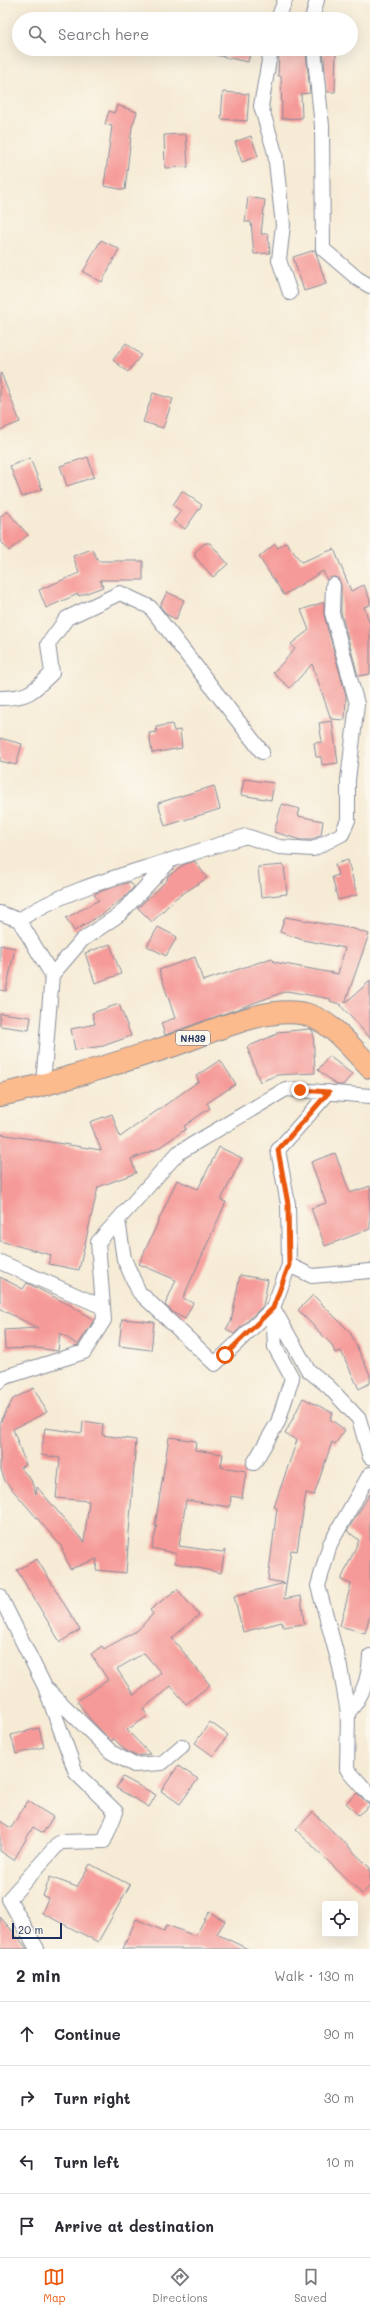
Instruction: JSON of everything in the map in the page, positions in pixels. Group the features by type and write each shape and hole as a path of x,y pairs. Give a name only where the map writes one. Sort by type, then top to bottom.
{"highway":[{"name":"NH39","path":"0,1095 43,1084 168,1047 247,1020 280,1012 306,1015 318,1019 334,1030 370,1067"}],"street":[{"path":"281,12 285,0"},
{"path":"314,12 317,0"},
{"path":"270,56 261,106 275,152 283,225 279,260 290,293"},
{"path":"315,56 322,126 323,249 358,279 370,286"},
{"path":"19,920 40,908 96,884 246,836 279,847 313,849 342,834 348,820 348,780 357,704 332,613 333,585"},
{"path":"0,698 14,698 32,693 52,673 48,644 67,618 120,593 150,607 262,752"},
{"path":"52,975 82,940 120,914 171,860"},
{"path":"0,913 19,920 52,975 43,1084"},
{"path":"0,1381 2,1378 84,1352 104,1320 98,1242 178,1153 286,1089 370,1096"},
{"path":"254,1463 278,1422 292,1378 276,1347 273,1308 289,1265 288,1204 278,1150 329,1092"},
{"path":"118,1220 124,1259 139,1292 215,1364 273,1308"},
{"path":"0,1262 103,1308"},
{"path":"289,1265 312,1276 370,1271"},
{"path":"273,1308 308,1370 328,1386 359,1419 370,1457"},
{"path":"370,1474 330,1544 318,1586 340,1667 348,1713 346,1769 370,1795"},
{"path":"0,1596 45,1687 76,1773 116,1812 104,1842 60,1842 4,1899 37,1949"},
{"path":"348,1713 360,1699 369,1671 370,1656"},
{"path":"45,1687 111,1752 134,1765 162,1763 182,1746"}],"building":[{"path":"220,56 249,56 248,62"},
{"path":"279,56 306,56 310,93 301,94 302,118 282,119 281,76 278,76"},
{"path":"324,56 336,56 335,92 327,92"},
{"path":"223,92 249,94 247,121 221,119"},
{"path":"117,105 137,112 132,127 125,190 104,186 112,126 105,124 109,111 114,113"},
{"path":"186,134 188,167 165,168 164,135"},
{"path":"251,136 258,156 242,162 235,142"},
{"path":"248,197 265,200 261,234 268,234 270,253 254,254 251,222 245,222"},
{"path":"101,240 119,249 102,282 83,272"},
{"path":"315,250 326,284 304,291 293,257"},
{"path":"126,343 141,355 128,372 113,360"},
{"path":"1,373 20,422 0,430 0,374"},
{"path":"153,393 173,399 163,428 143,422"},
{"path":"88,457 94,477 67,486 60,466"},
{"path":"30,458 42,489 22,497 10,466"},
{"path":"182,491 202,505 185,529 173,521 181,511 173,505"},
{"path":"7,511 28,535 9,551 0,540 0,517"},
{"path":"286,542 301,562 334,549 351,591 364,585 370,600 370,605 364,607 370,624 370,674 358,676 341,612 341,585 338,578 333,577 327,580 323,571 284,595 259,557 275,544 278,548"},
{"path":"205,543 210,543 228,564 213,577 195,557 195,552"},
{"path":"92,549 98,561 143,561 143,580 100,580 103,587 79,596 78,594 46,608 39,590 79,573 73,556"},
{"path":"167,592 184,600 176,619 167,615 160,606"},
{"path":"324,602 324,615 346,696 345,720 331,719 312,664 290,688 273,673 295,649 291,644 309,630 301,610"},
{"path":"332,721 338,763 322,765 321,757 316,757 314,743 322,742 319,723"},
{"path":"172,724 174,731 180,730 182,748 152,753 149,733 157,732 156,727"},
{"path":"0,738 22,744 16,765 0,761"},
{"path":"244,779 274,783 271,800 241,795"},
{"path":"214,786 220,809 165,826 158,803"},
{"path":"282,804 300,809 298,816 323,821 321,835 311,840 301,840 274,832"},
{"path":"348,860 357,895 338,900 332,877 338,875 335,864"},
{"path":"195,861 207,878 176,898 152,922 138,908 167,880 168,876 185,864"},
{"path":"284,865 287,894 261,897 258,867"},
{"path":"130,882 134,887 126,896 103,914 74,931 66,918 99,900 94,895 96,893"},
{"path":"285,917 354,929 369,934 345,1003 370,981 370,1038 341,1006 342,1005 330,1001 331,999 287,991 165,1035 161,1023 175,1018 159,970 195,957 203,981 272,958 274,962 338,974 345,948 303,940 280,932"},
{"path":"158,927 177,937 166,956 147,946"},
{"path":"110,944 121,974 95,983 85,953"},
{"path":"0,945 15,948 6,991 0,990"},
{"path":"119,1004 131,1036 103,1046 75,1050 71,1029 95,1024 92,1013"},
{"path":"0,1013 31,1017 29,1030 0,1026"},
{"path":"310,1029 313,1031 315,1073 277,1075 260,1082 247,1047 277,1034 277,1032"},
{"path":"329,1056 352,1074 343,1085 337,1085 318,1070"},
{"path":"220,1060 236,1084 207,1103 210,1108 184,1126 186,1129 157,1149 131,1159 136,1173 98,1187 79,1270 49,1264 51,1255 0,1241 0,1134 101,1150 90,1122 112,1114 120,1137 199,1081 196,1076"},
{"path":"219,1147 242,1158 221,1200 226,1202 183,1298 193,1303 185,1319 174,1313 165,1305 176,1280 139,1264 177,1180 198,1189"},
{"path":"335,1153 350,1193 370,1186 370,1229 325,1246 311,1208 326,1203 311,1162"},
{"path":"240,1275 268,1280 263,1306 234,1334 226,1329 231,1322"},
{"path":"0,1277 23,1289 27,1283 70,1305 94,1320 78,1345 60,1333 58,1351 37,1348 5,1349 4,1330 38,1328 0,1309"},
{"path":"313,1295 350,1332 370,1375 370,1383 359,1389 341,1351 335,1353 332,1345 298,1310"},
{"path":"122,1319 154,1322 151,1350 119,1346"},
{"path":"34,1388 47,1412 13,1429 26,1465 20,1467 31,1480 36,1494 37,1487 84,1542 89,1501 56,1498 60,1458 41,1455 45,1428 82,1433 83,1421 103,1424 102,1435 136,1440 126,1573 96,1570 97,1559 70,1569 61,1546 5,1481 0,1467 0,1423 13,1399"},
{"path":"303,1398 333,1413 330,1419 345,1430 335,1444 332,1442 314,1495 306,1493 297,1551 291,1550 284,1599 301,1596 304,1624 283,1627 282,1622 243,1632 234,1596 285,1583 268,1580 277,1508 274,1507 297,1440 285,1434"},
{"path":"169,1437 196,1441 195,1450 223,1454 221,1467 246,1471 242,1498 231,1496 230,1507 186,1500 179,1546 222,1552 225,1550 221,1573 175,1563 177,1554 152,1548 157,1526 155,1526"},
{"path":"370,1494 370,1614 365,1633 340,1626 351,1584 341,1580 359,1540 347,1531"},
{"path":"37,1559 80,1630 60,1642 17,1570"},
{"path":"177,1589 199,1615 172,1638 210,1685 186,1704 171,1686 143,1709 148,1716 127,1730 150,1754 136,1756 125,1750 114,1739 111,1741 90,1719 77,1701 108,1680 91,1654 102,1646 104,1649 138,1630 153,1614 150,1610","holes":["144,1653 161,1673 134,1695 117,1669"]},
{"path":"210,1722 228,1735 213,1756 195,1743"},
{"path":"39,1728 44,1747 16,1754 11,1735"},
{"path":"178,1766 198,1779 180,1804 161,1791"},
{"path":"123,1777 156,1795 149,1807 116,1788"},
{"path":"357,1793 370,1805 358,1815 346,1803"},
{"path":"28,1801 53,1817 43,1833 33,1827 14,1860 0,1851 0,1821 11,1828"},
{"path":"313,1812 370,1868 370,1886 362,1894 296,1830"},
{"path":"90,1864 130,1885 98,1942 42,1913 48,1898 43,1896 50,1877 77,1887"},
{"path":"209,1912 225,1921 217,1934 248,1949 123,1949 136,1919 164,1931 167,1925 195,1936"},
{"path":"0,1917 17,1936 27,1949 0,1949"}],"route":[{"path":"225,1355 273,1308 289,1265 288,1204 278,1150 329,1092 300,1090"}]}
